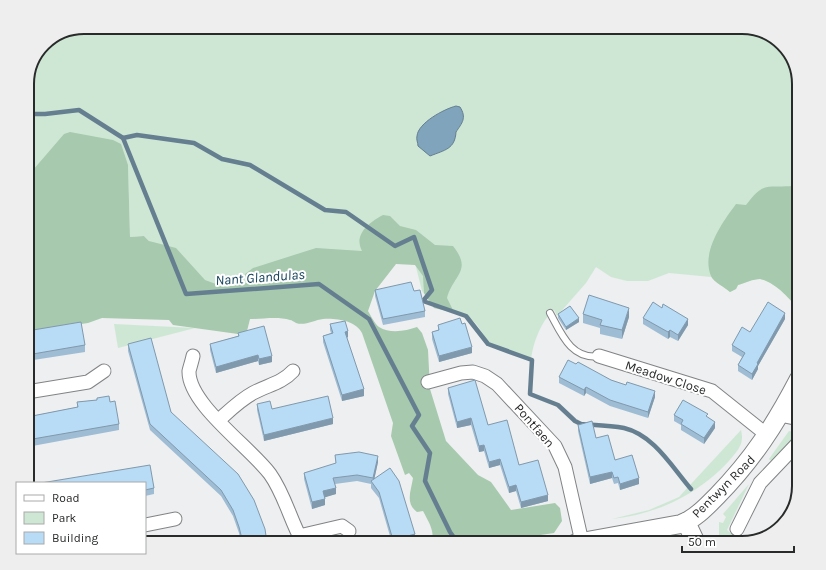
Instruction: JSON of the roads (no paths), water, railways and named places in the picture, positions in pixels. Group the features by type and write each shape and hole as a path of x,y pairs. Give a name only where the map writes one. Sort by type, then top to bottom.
{"street":[{"path":"193,356 189,372 195,393 202,403 270,474 284,498 298,536"},
{"name":"Meadow Close","path":"599,356 712,391 767,435"},
{"path":"34,391 88,382 104,371"},
{"path":"219,420 238,403 268,386 285,380 293,371"},
{"name":"Pontfaen","path":"428,382 460,373 473,372 485,376 497,384 508,395 555,446 565,467 578,536"},
{"name":"Pentwyn Road","path":"615,536 686,522 709,503 738,474 767,435 780,415 792,392"},
{"path":"780,415 792,418"},
{"path":"737,529 760,483 792,449"},
{"path":"146,525 175,519"},
{"path":"686,522 693,536"},
{"path":"314,536 342,526 349,531"}],"lane":[{"path":"550,313 569,346 582,353 599,356"}],"water":[{"path":"456,106 460,107 462,111 463,120 456,132 454,142 445,150 430,156 418,146 418,131 432,117"}],"waterway":[{"name":"Nant Glandulas","path":"34,114 79,110 123,138 186,294 319,284 369,319 419,415 412,426 430,453 425,481 453,536"},
{"path":"123,138 137,135 194,143 222,159 250,165 325,210 346,212 395,246 414,237 432,290 423,301 466,316 488,344 532,360 530,394 558,405 575,421 581,424 624,428 644,437 662,453 691,489"}]}
